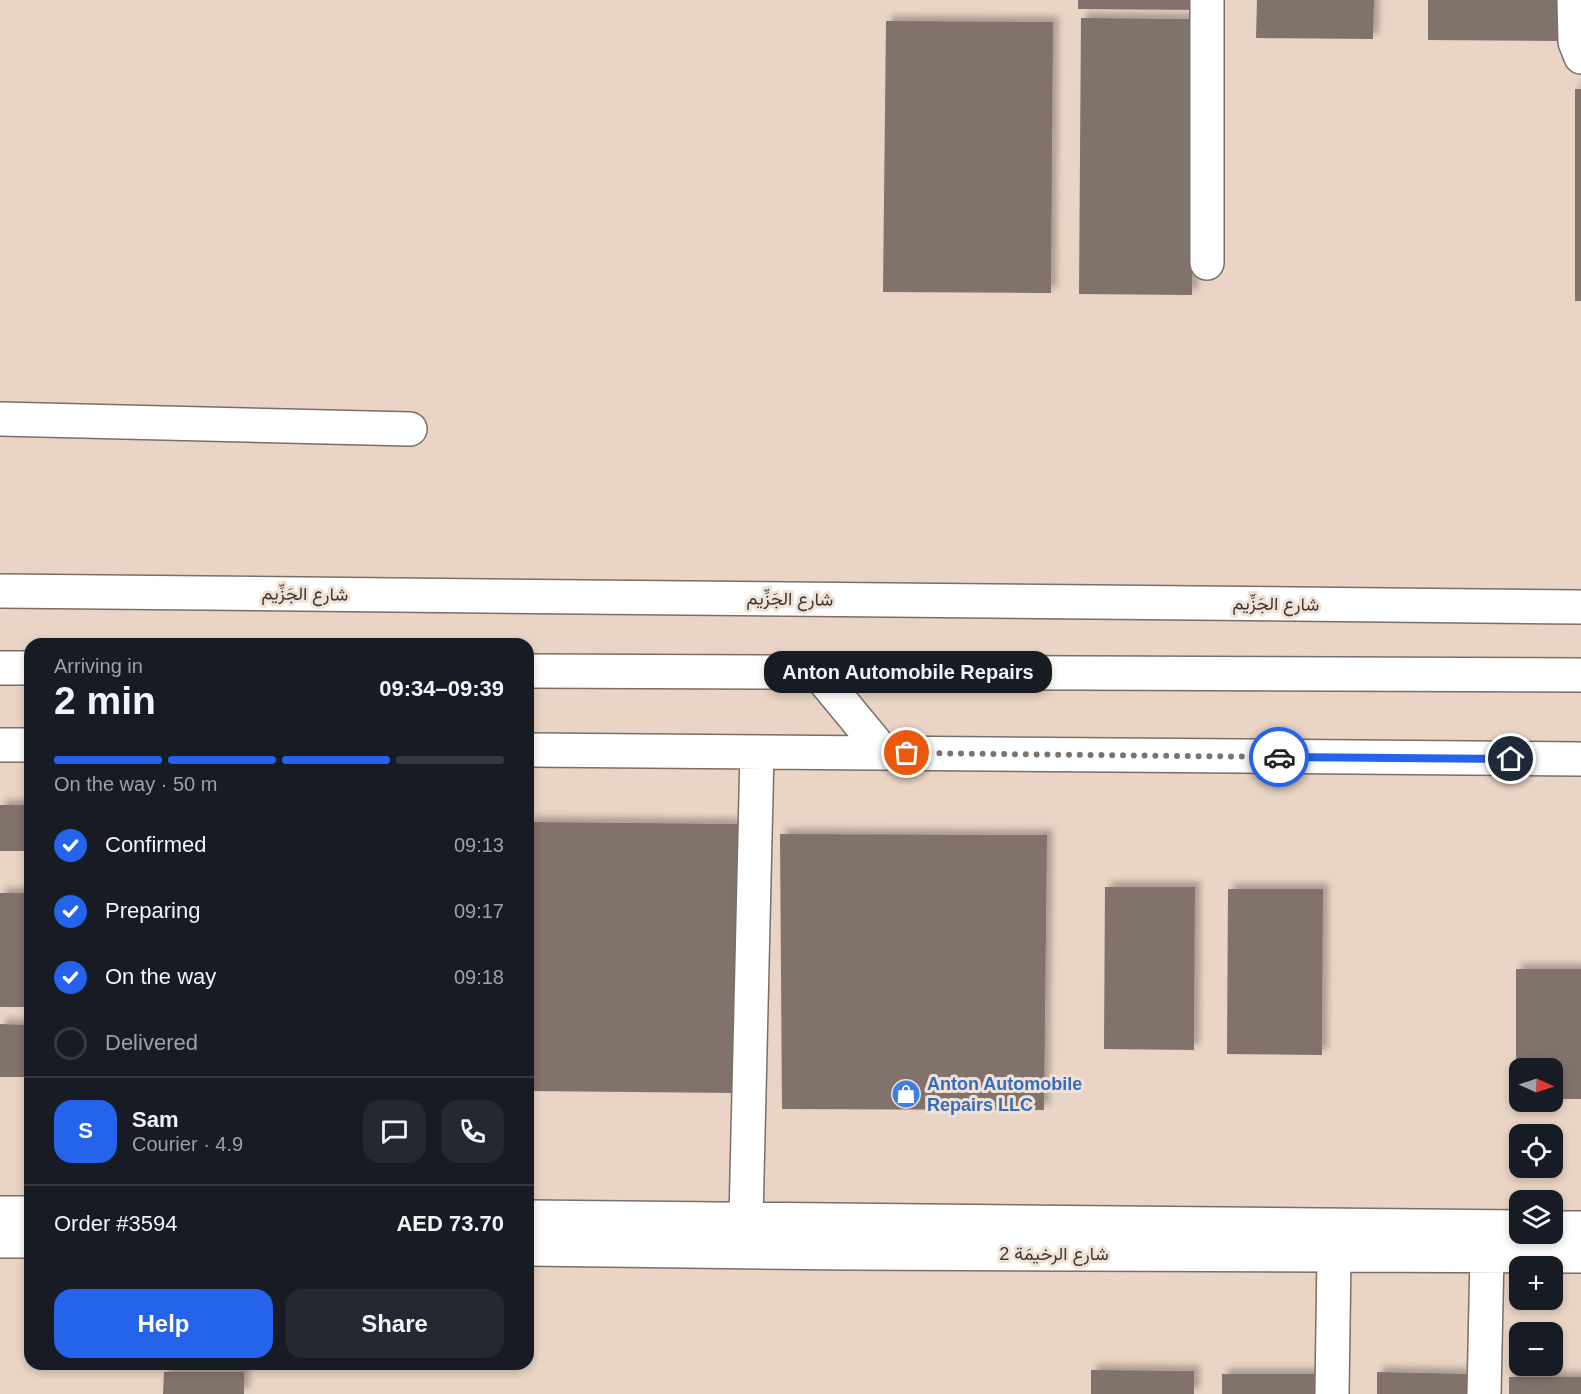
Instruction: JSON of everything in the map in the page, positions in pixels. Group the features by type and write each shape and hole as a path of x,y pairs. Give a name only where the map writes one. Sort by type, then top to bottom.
{"street":[{"path":"1207,0 1207,263"},
{"path":"1574,0 1575,42 1581,57"},
{"path":"0,419 410,429"},
{"name":"شارع الجَزِّيم","path":"0,591 1581,607"},
{"path":"0,668 24,668"},
{"path":"534,671 1581,675"},
{"path":"818,673 884,753"},
{"path":"0,745 24,745"},
{"path":"534,750 1581,759"},
{"path":"746,1219 757,752"},
{"path":"0,1213 24,1213"},
{"name":"شارع الرخيمَة 2","path":"534,1217 1509,1227"},
{"path":"848,1221 849,1253"},
{"path":"1563,1228 1581,1228"},
{"path":"0,1241 24,1241"},
{"name":"شارع الرخيمَة 2","path":"534,1249 849,1253 1581,1256"},
{"path":"1332,1394 1334,1255"},
{"path":"1484,1394 1487,1256"}],"shaded area":[{"path":"0,0 1581,0 1581,1394 0,1394"}],"building":[{"path":"1078,0 1197,0 1197,10 1078,9"},
{"path":"1257,0 1374,0 1373,39 1256,38"},
{"path":"1428,0 1557,0 1557,41 1428,40"},
{"path":"1081,18 1194,19 1192,295 1079,294"},
{"path":"886,21 1053,22 1051,293 883,292"},
{"path":"1575,89 1581,89 1581,301 1575,301"},
{"path":"0,805 24,805 24,851 0,851"},
{"path":"534,822 742,824 739,1093 534,1091"},
{"path":"780,834 1047,835 1044,1110 782,1109"},
{"path":"1105,887 1195,887 1194,1050 1104,1049"},
{"path":"1228,889 1323,889 1322,1055 1227,1054"},
{"path":"0,893 24,893 24,1007 0,1007"},
{"path":"1516,969 1581,969 1581,1099 1563,1099 1563,1058 1516,1058"},
{"path":"0,1024 24,1025 24,1077 0,1077"},
{"path":"1091,1370 1194,1371 1194,1394 1091,1394"},
{"path":"164,1372 244,1372 244,1394 163,1394"},
{"path":"1377,1372 1470,1374 1469,1394 1377,1394"},
{"path":"1222,1374 1326,1374 1326,1394 1222,1394"},
{"path":"1509,1377 1581,1377 1581,1394 1509,1394"}],"way so far":[{"path":"907,753 1279,757"}],"place":[{"name":"Anton Automobile Repairs","path":"907,753"},
{"name":"Anton Automobile Repairs LLC","path":"906,1094"}],"route":[{"path":"1279,757 1511,759"}]}
